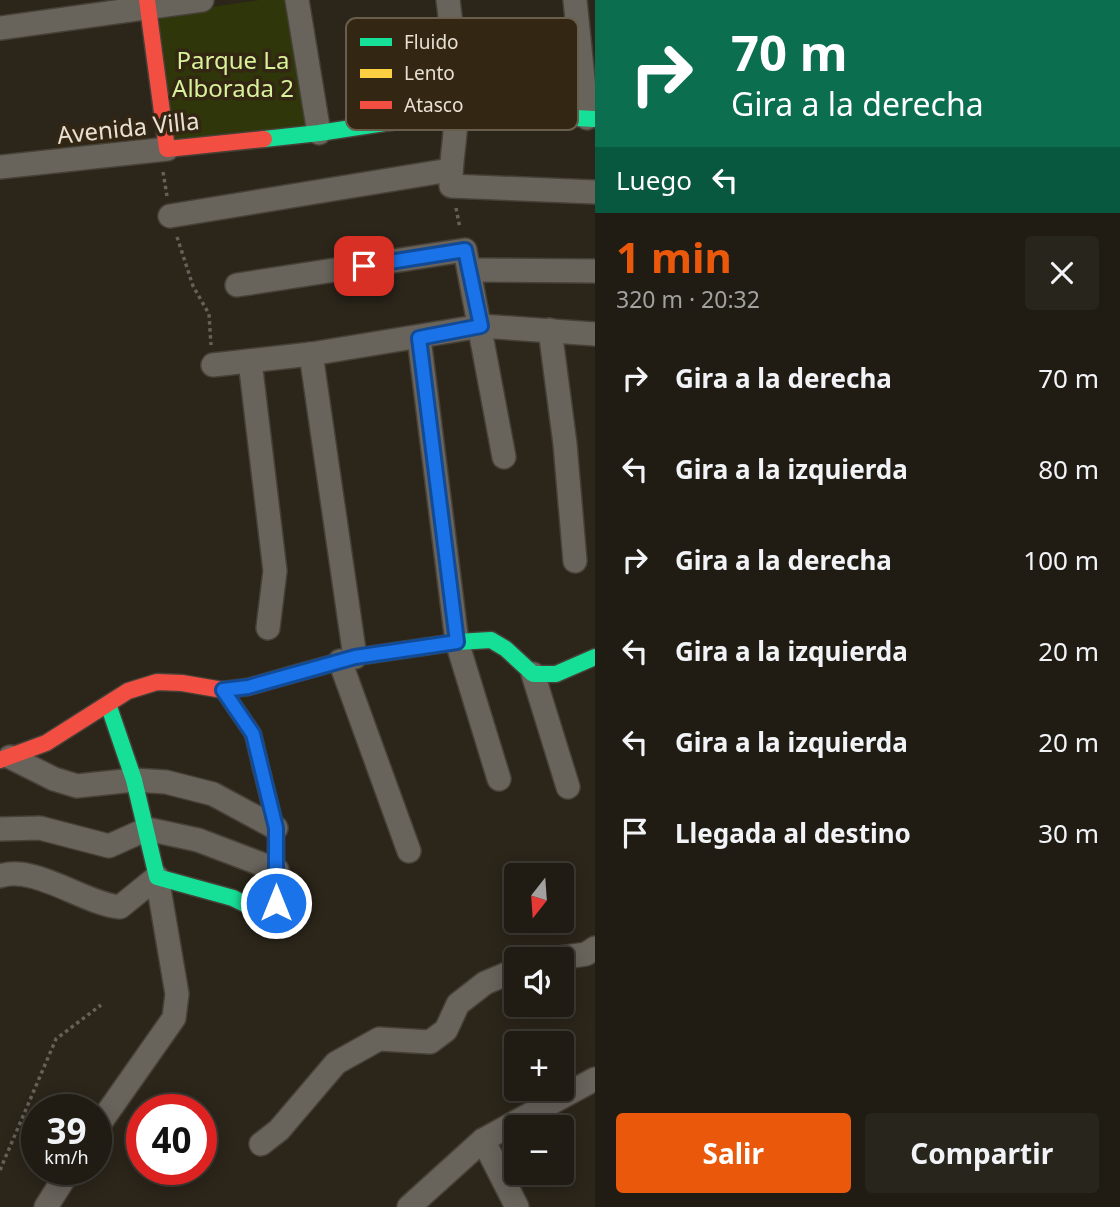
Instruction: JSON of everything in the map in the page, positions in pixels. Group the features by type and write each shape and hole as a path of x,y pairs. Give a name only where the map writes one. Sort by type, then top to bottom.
{"street":[{"path":"0,27 148,4 202,0"},
{"path":"297,0 319,133"},
{"path":"448,0 450,18"},
{"path":"575,0 577,18"},
{"path":"148,4 163,149"},
{"path":"578,22 591,118"},
{"name":"Avenida Villa","path":"0,167 346,129"},
{"path":"451,178 455,130"},
{"path":"170,216 451,178 595,192"},
{"path":"237,285 467,260 595,271"},
{"path":"467,260 504,457"},
{"path":"213,365 311,354 481,326 595,334"},
{"path":"550,330 565,444 575,561"},
{"path":"419,338 457,642 499,779"},
{"path":"311,354 348,659 409,850"},
{"path":"250,361 275,571 268,628"},
{"path":"5,759 47,743 128,691 157,682 223,690 248,687 348,659 457,642 491,640 506,649 533,674 556,674 595,657"},
{"path":"533,674 568,786"},
{"path":"157,877 233,898 263,913 276,903 276,828 253,734 223,690"},
{"path":"108,704 134,780 146,830 177,994 174,1018 112,1106"},
{"path":"5,759 77,786 134,780 166,782 213,794 276,828"},
{"path":"0,829 40,828 109,846 146,830 198,840 276,870"},
{"path":"0,876 8,874 46,880 105,906 120,908 157,877"},
{"path":"574,956 586,954 595,948"},
{"path":"261,1144 279,1130 336,1063 379,1039 430,1041 446,1030 458,1004 485,983 504,975"},
{"path":"409,1207 483,1140 595,1079"},
{"path":"483,1140 517,1207"},
{"path":"46,1207 60,1185"}],"path":[{"path":"163,149 170,216 193,286 209,314 213,365"},
{"path":"451,178 467,260"},
{"path":"0,1170 56,1039 101,1005"}],"green space":[{"name":"Parque La Alborada 2","path":"260,0 293,0 319,133 167,149 154,15"}],"traffic: fast":[{"path":"578,118 595,119"},
{"path":"264,139 346,129"},
{"path":"290,675 355,657 457,642 491,640 506,649 533,674 556,674 595,657"},
{"path":"108,704 134,780 157,877 233,898 263,913 276,903 276,828 261,768"}],"traffic: slow":[{"path":"223,690 253,734 261,768"}],"traffic: jam":[{"path":"147,0 167,149 264,139"},
{"path":"0,760 46,743 128,691 157,682 223,690 248,687 290,675"}],"route":[{"path":"276,903 276,828 253,734 223,690 248,687 355,657 457,642 419,338 481,326 465,250 364,266"}]}
